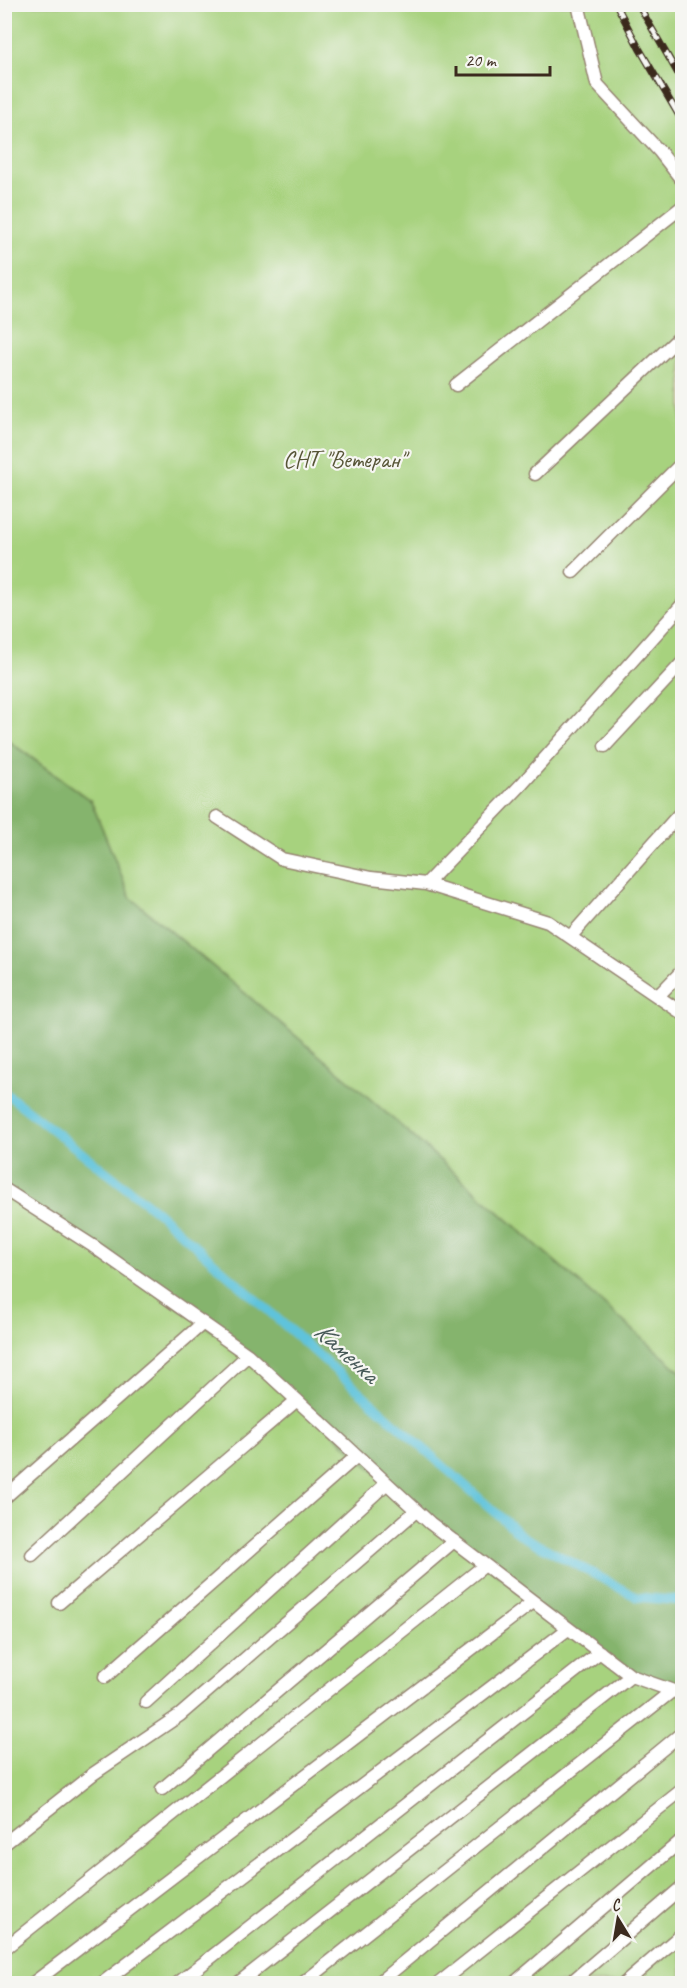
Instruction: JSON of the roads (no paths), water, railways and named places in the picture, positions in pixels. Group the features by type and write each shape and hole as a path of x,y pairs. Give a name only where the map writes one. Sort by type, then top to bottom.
{"lane":[{"path":"578,4 597,84 660,152 682,180"},
{"path":"456,385 682,207"},
{"path":"536,474 682,335"},
{"path":"573,572 682,463"},
{"path":"426,885 522,784 682,604"},
{"path":"605,746 682,663"},
{"path":"570,937 682,811"},
{"path":"217,817 282,859 371,878 426,885 548,922 682,1013"},
{"path":"658,996 682,971"},
{"path":"4,1189 93,1245 248,1355 416,1511 568,1629 631,1676 677,1692"},
{"path":"4,1498 203,1323"},
{"path":"32,1555 248,1355"},
{"path":"59,1603 297,1400"},
{"path":"105,1677 357,1456"},
{"path":"147,1702 387,1483"},
{"path":"4,1844 93,1774 180,1715 416,1511"},
{"path":"162,1789 454,1541"},
{"path":"4,1949 486,1565"},
{"path":"32,1983 533,1602"},
{"path":"101,1983 568,1629"},
{"path":"177,1983 600,1652"},
{"path":"237,1983 631,1676"},
{"path":"302,1983 677,1692"},
{"path":"377,1983 682,1733"},
{"path":"438,1983 682,1790"},
{"path":"513,1983 682,1840"},
{"path":"568,1983 682,1887"},
{"path":"624,1983 682,1934"}],"waterway":[{"name":"Каменка","path":"4,1092 155,1210 522,1536 637,1597 682,1601"}],"railway":[{"path":"616,4 682,121"},
{"path":"638,4 682,81"}],"park label":[{"name":"СНТ \"Ветеран\"","path":"344,459"}]}
